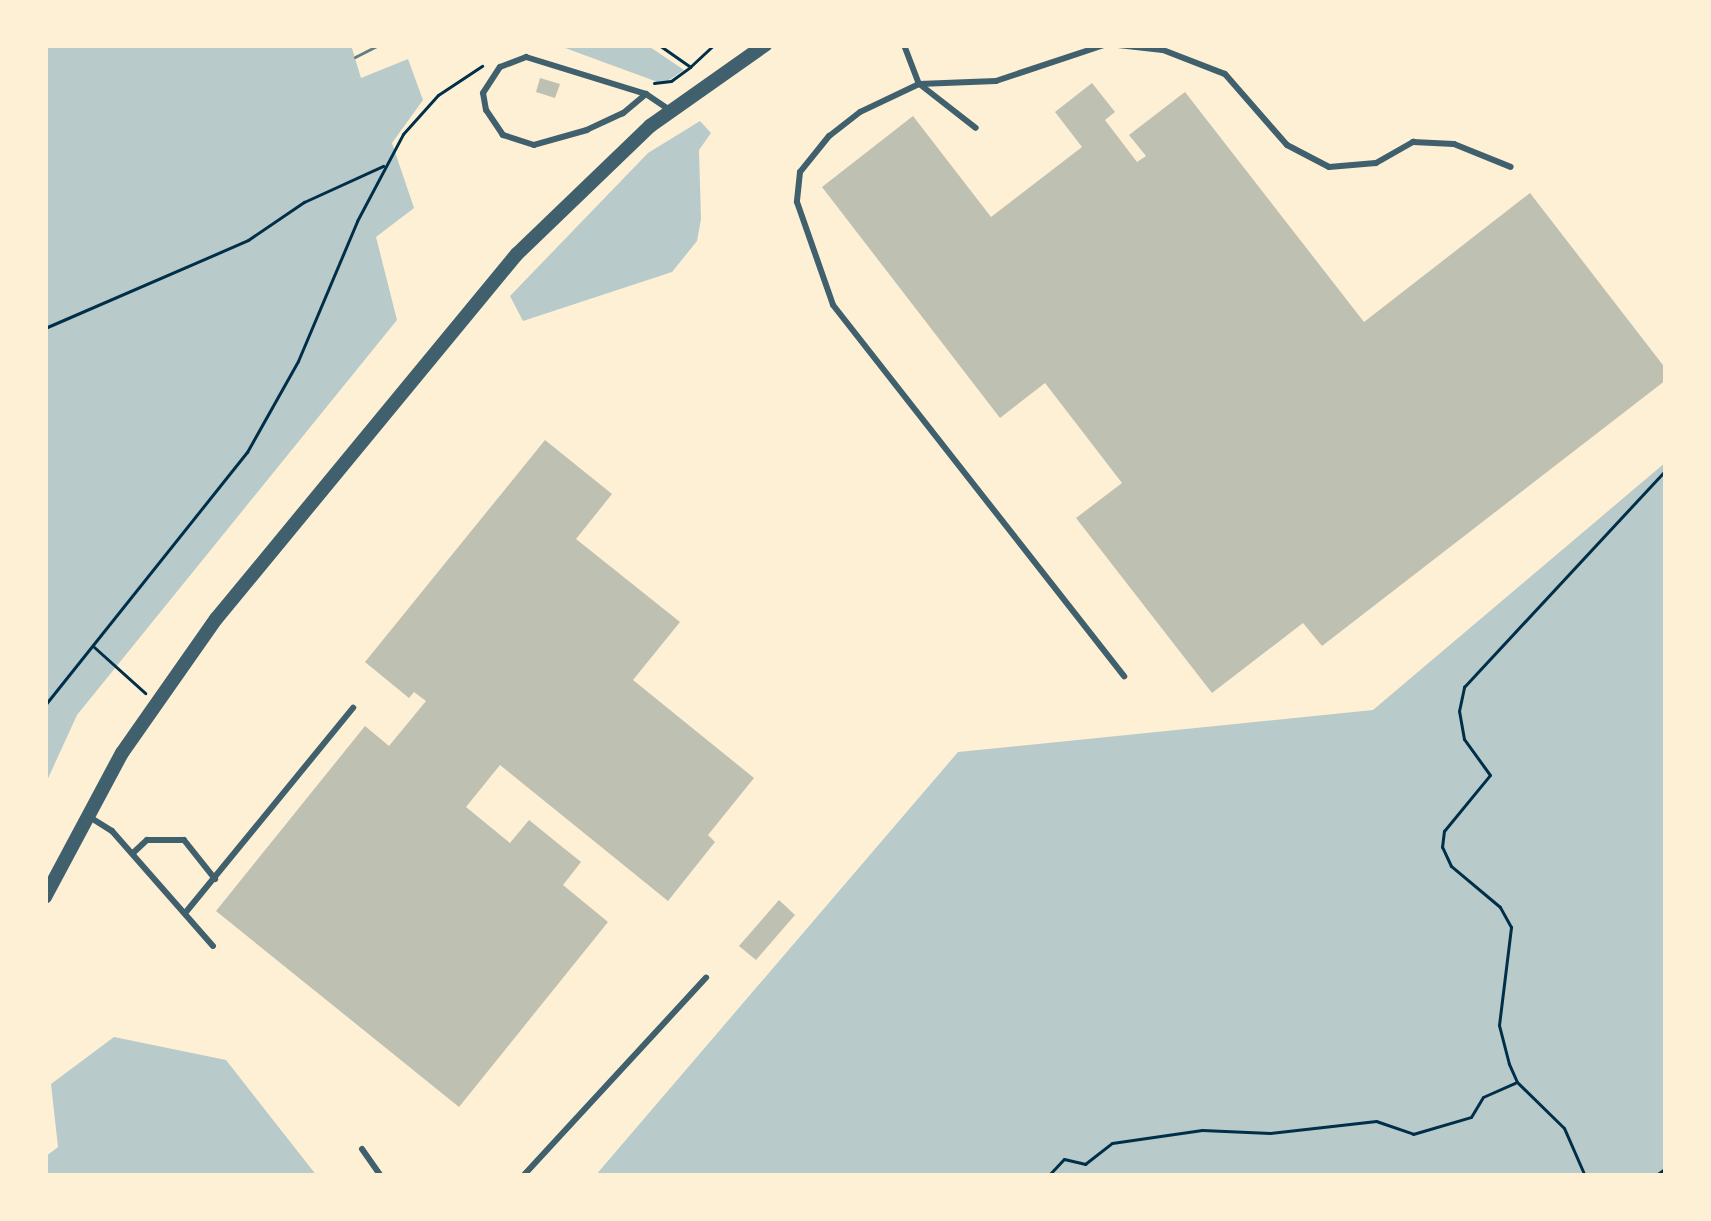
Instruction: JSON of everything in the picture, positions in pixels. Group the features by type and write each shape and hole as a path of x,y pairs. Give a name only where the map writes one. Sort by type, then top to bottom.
{"street":[{"path":"45,897 87,815 155,702 216,619 517,254 579,190 670,110 766,45"}],"lane":[{"path":"904,45 919,84 976,128"},
{"path":"1104,45 996,81 919,84 860,112 829,136 800,172 796,202 833,305 1124,676"},
{"path":"1118,45 1163,50 1225,74 1287,145 1329,167 1376,163 1413,142 1454,143 1511,166"},
{"path":"646,94 623,113 587,130 534,146 503,135 486,110 483,93 500,67 526,58 646,94 670,110"},
{"path":"186,912 352,708"},
{"path":"87,815 133,854 214,946"},
{"path":"133,854 147,840 184,840 215,879"},
{"path":"523,1176 706,977"},
{"path":"362,1149 381,1176"}],"path":[{"path":"659,45 690,67 714,45"},
{"path":"45,705 248,452 298,361 403,134 438,95 499,56"},
{"path":"45,328 248,240 304,202 387,164"},
{"path":"1585,1176 1564,1128 1517,1082 1499,1025 1511,927 1500,907 1451,866 1442,847 1444,831 1490,775 1464,739 1459,711 1464,687 1666,470"},
{"path":"93,646 155,702"},
{"path":"1048,1176 1064,1160 1085,1164 1112,1143 1202,1130 1270,1132 1376,1121 1413,1134 1471,1118 1483,1097 1517,1082"},
{"path":"1655,1176 1666,1168"}],"shaded area":[{"path":"45,45 351,45 361,78 408,59 423,100 392,143 414,208 376,237 397,320 77,715 45,785"},
{"path":"557,45 647,45 684,70 663,84"},
{"path":"700,121 711,133 699,150 697,241 672,272 523,321 510,296 648,153"},
{"path":"1666,462 1666,1176 595,1176 958,752 1373,710"},
{"path":"114,1037 226,1060 317,1176 45,1176 45,1157 58,1147 51,1084"}],"building":[{"path":"540,78 560,84 555,98 536,92"},
{"path":"1092,83 1115,112 1105,120 1137,162 1146,156 1129,135 1185,92 1364,322 1530,193 1666,369 1666,380 1322,646 1303,623 1212,693 1076,518 1122,483 1045,383 1000,418 822,187 913,116 991,217 1082,147 1055,112"},
{"path":"545,440 612,494 576,539 680,622 633,680 754,778 708,835 715,842 668,901 500,765 466,807 510,843 529,820 581,862 563,885 608,922 459,1107 216,911 365,726 389,746 426,701 414,692 409,698 365,662"},
{"path":"779,900 795,915 756,960 739,946"}],"tram line":[{"path":"355,57 379,45"}]}
